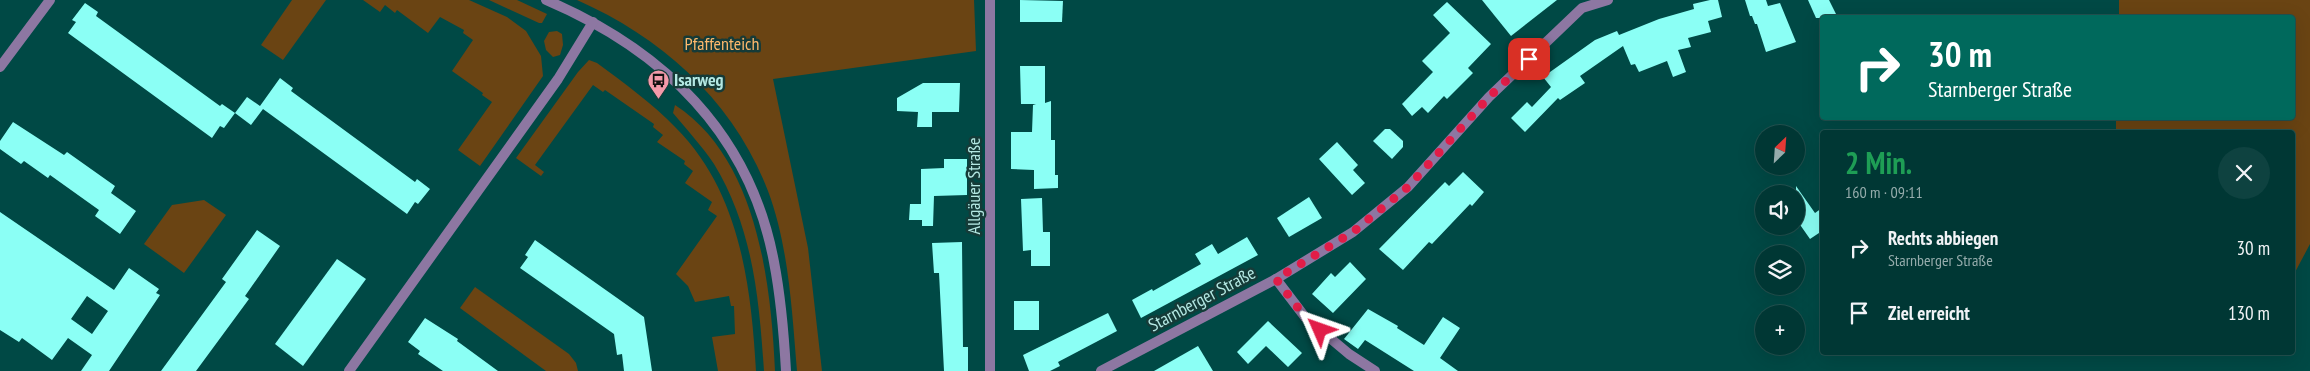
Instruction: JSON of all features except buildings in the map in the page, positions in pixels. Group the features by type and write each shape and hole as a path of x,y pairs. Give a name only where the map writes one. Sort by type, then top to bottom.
{"street":[{"path":"0,66 50,0"},
{"path":"546,0 593,22 619,37 660,66 695,100 727,140 755,195 766,227 774,261 783,320 786,371"},
{"name":"Allgäuer Straße","path":"990,0 990,371"},
{"name":"Starnberger Straße","path":"1101,371 1276,279 1353,232 1408,187 1489,97 1582,8 1608,0"},
{"path":"349,371 558,79 593,22"},
{"path":"1276,279 1305,317 1349,354 1375,371"}],"green space":[{"path":"292,0 326,0 283,60 261,45"},
{"path":"363,0 469,0 507,17 526,31 541,56 543,76 480,166 458,150 492,102 482,95 483,93 452,71 473,40 463,33 464,30 440,17 428,33 397,10 395,13 385,5 380,12"},
{"path":"489,0 517,0 547,14 542,23 539,23"},
{"name":"Pfaffenteich","path":"577,0 974,0 976,51 773,79 808,248 822,371 797,371 788,280 781,234 768,191 754,159 736,129 715,101 692,76 666,54 638,33 609,15"},
{"path":"2119,0 2310,0 2310,244 2295,272 2295,130 2116,130 2116,120 2295,120 2295,15 2119,15"},
{"path":"557,31 562,34 563,45 560,55 553,57 546,50 544,41 549,32"},
{"path":"589,60 597,63 628,86 667,119 698,153 715,181 728,210 738,241 745,273 754,338 756,371 718,371 712,337 735,334 734,306 731,306 729,296 695,302 688,286 676,274 717,216 708,210 712,202 685,183 693,171 684,164 685,161 657,142 663,135 653,127 654,124 605,90 603,92 593,85 535,165 544,172 541,176 516,158 578,72"},
{"path":"675,105 703,128 725,156 742,189 754,224 763,262 769,299 775,371 764,371 760,317 752,264 738,213 714,164 673,113"},
{"path":"204,200 226,215 184,273 144,244 172,205"},
{"path":"475,287 569,354 576,363 578,371 546,371 460,308"}],"place":[{"name":"Isarweg","path":"658,99"}],"route":[{"path":"1320,330 1305,317 1276,279 1353,232 1408,187 1489,97 1529,59"}]}
